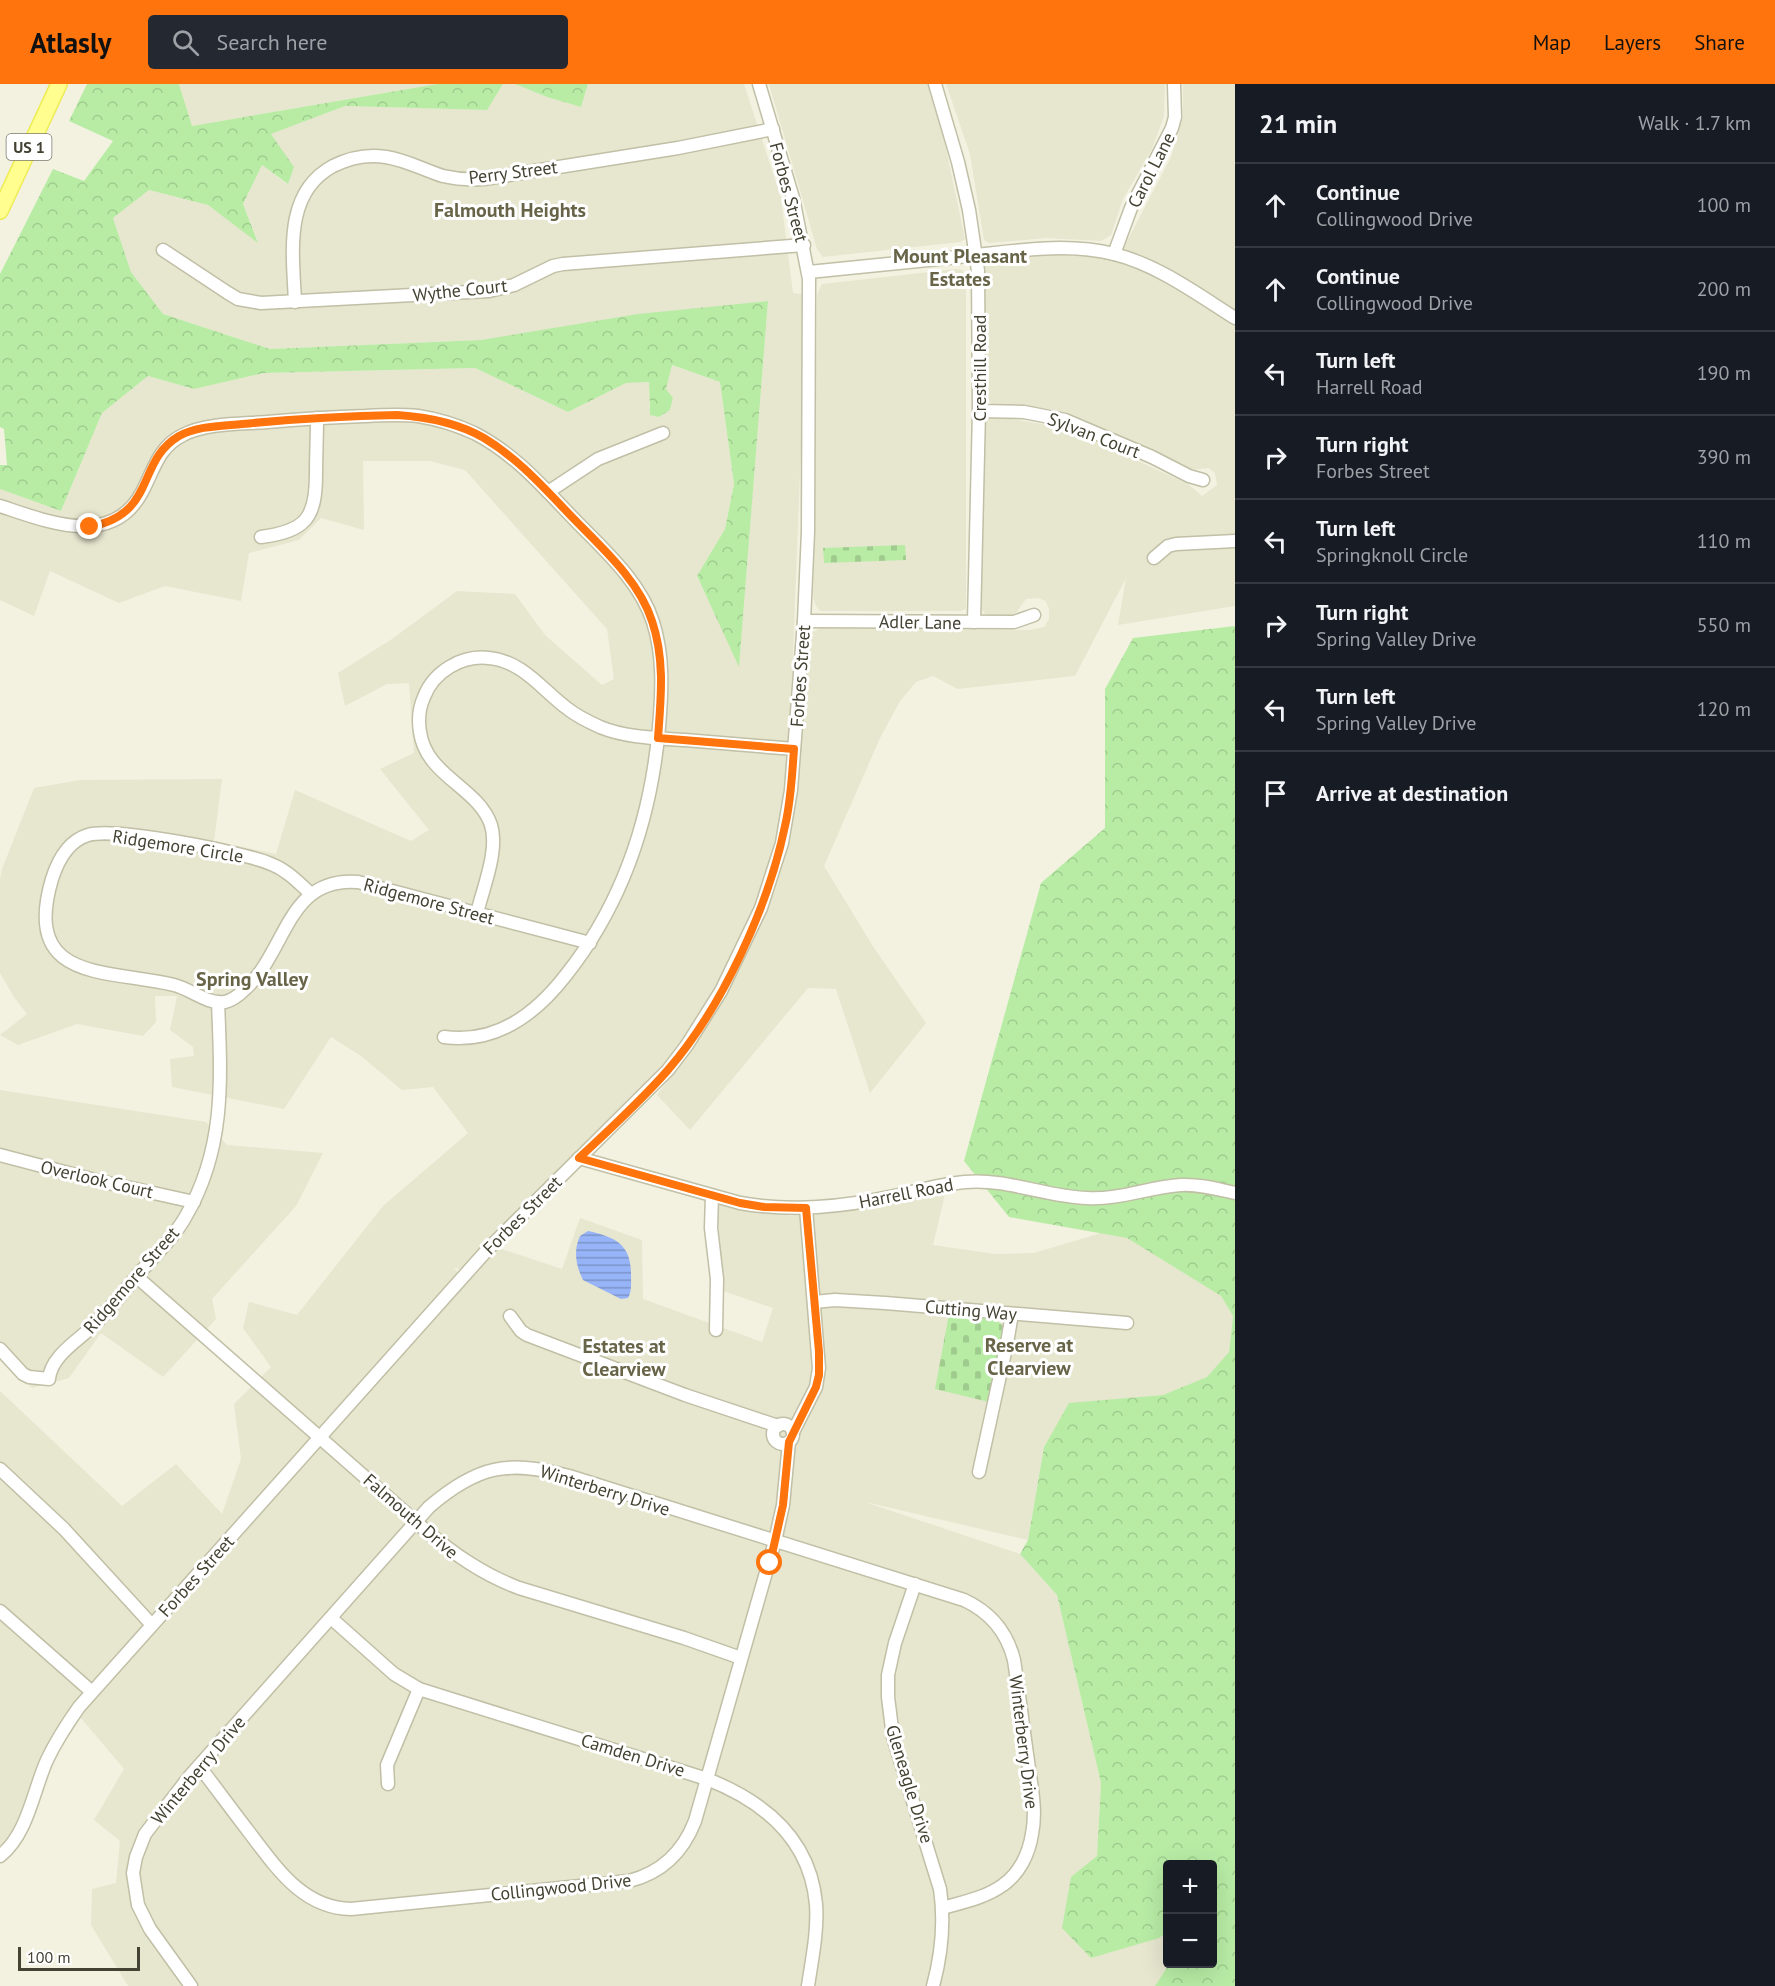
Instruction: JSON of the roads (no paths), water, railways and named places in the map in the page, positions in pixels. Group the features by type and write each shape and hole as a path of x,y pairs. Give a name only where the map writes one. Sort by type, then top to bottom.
{"main road":[{"name":"US 1","path":"0,211 59,84"}],"street":[{"name":"Forbes Street","path":"0,1856 16,1837 47,1759 57,1740 92,1692 488,1249 668,1070 702,1023 761,908 773,876 786,823 804,621 808,532 809,272 793,198 759,84"},
{"name":"Cresthill Road","path":"935,84 963,181 976,255 979,411 974,622"},
{"name":"Carol Lane","path":"1114,254 1131,208 1169,136 1175,117 1174,84"},
{"name":"Perry Street","path":"295,302 292,241 301,199 314,180 323,172 350,159 368,156 387,157 442,176 484,179 772,129"},
{"name":"Wythe Court","path":"163,250 238,299 261,303 489,291 514,285 553,266 563,264 804,245"},
{"path":"809,272 1055,248 1090,250 1114,254 1152,268 1235,318"},
{"name":"Sylvan Court","path":"979,411 1024,412 1065,420 1152,457 1189,476 1203,480"},
{"path":"0,506 68,526 102,525 133,505 142,492 162,450 180,436 201,428 317,418 416,416 454,425 484,438 504,451 548,492 631,581 647,606 652,620 660,656 662,693 658,738 648,801 634,852 615,900 590,943 556,987 516,1023 504,1030 477,1038 444,1037"},
{"path":"261,537 275,536 296,528 310,514 316,496 317,418"},
{"path":"548,492 598,459 663,434"},
{"path":"1154,558 1168,546 1176,544 1235,541"},
{"name":"Adler Lane","path":"804,621 1014,622 1034,615"},
{"path":"477,913 492,855 491,825 482,809 439,769 424,748 419,725 421,703 430,685 438,675 457,663 470,659 493,658 503,661 527,674 567,708 587,721 615,732 658,738 794,749"},
{"name":"Ridgemore Circle","path":"218,1002 174,985 84,970 57,951 48,934 46,911 52,879 61,856 80,838 88,835 139,836 260,860 283,870 310,894"},
{"name":"Ridgemore Street","path":"0,1349 23,1374 29,1377 49,1378 50,1371 64,1352 99,1320 173,1235 194,1202 210,1161 220,1105 218,1002 230,1001 236,997 260,974 293,914 310,894 329,884 358,882 590,943"},
{"name":"Overlook Court","path":"0,1155 95,1180 194,1202"},
{"name":"Harrell Road","path":"579,1158 712,1196 764,1207 806,1208 866,1202 966,1182 997,1183 1083,1198 1116,1197 1181,1185 1197,1185 1235,1193"},
{"path":"712,1196 711,1228 717,1279 716,1330"},
{"path":"510,1316 527,1335 659,1386 765,1422 784,1434 802,1415 816,1387 819,1375 806,1208"},
{"name":"Falmouth Drive","path":"137,1277 416,1522 451,1552 480,1571 499,1580 741,1658"},
{"name":"Cutting Way","path":"814,1302 849,1301 1127,1323"},
{"path":"979,1472 1012,1314"},
{"name":"Collingwood Drive","path":"199,1766 278,1871 289,1882 320,1904 339,1909 629,1881 641,1878 662,1867 686,1840 695,1821 775,1541 783,1505 787,1460 784,1434"},
{"name":"Winterberry Drive","path":"191,1986 143,1918 135,1892 133,1873 136,1857 145,1834 167,1803 199,1766 416,1522 443,1495 474,1477 500,1468 528,1467 569,1476 915,1584 973,1604 993,1620 1007,1641 1014,1660 1034,1817 1033,1833 1026,1856 1012,1878 987,1895 943,1908"},
{"path":"0,1469 64,1529 152,1625"},
{"name":"Gleneagle Drive","path":"915,1584 894,1643 888,1676 888,1697 893,1737 936,1871 943,1908 942,1943 933,1986"},
{"path":"0,1611 92,1692"},
{"name":"Camden Drive","path":"331,1618 394,1674 419,1689 707,1779 732,1789 761,1806 785,1830 802,1855 812,1883 816,1903 815,1940 808,1986"},
{"path":"388,1784 387,1765 419,1689"}],"water":[{"path":"588,1231 613,1239 625,1249 631,1274 631,1290 628,1298 621,1299 583,1280 576,1253 580,1236"}],"district":[{"name":"Falmouth Heights","path":"510,210"},
{"name":"Mount Pleasant Estates","path":"960,268"},
{"name":"Spring Valley","path":"252,979"},
{"name":"Reserve at Clearview","path":"1029,1356"},
{"name":"Estates at Clearview","path":"624,1358"}]}
